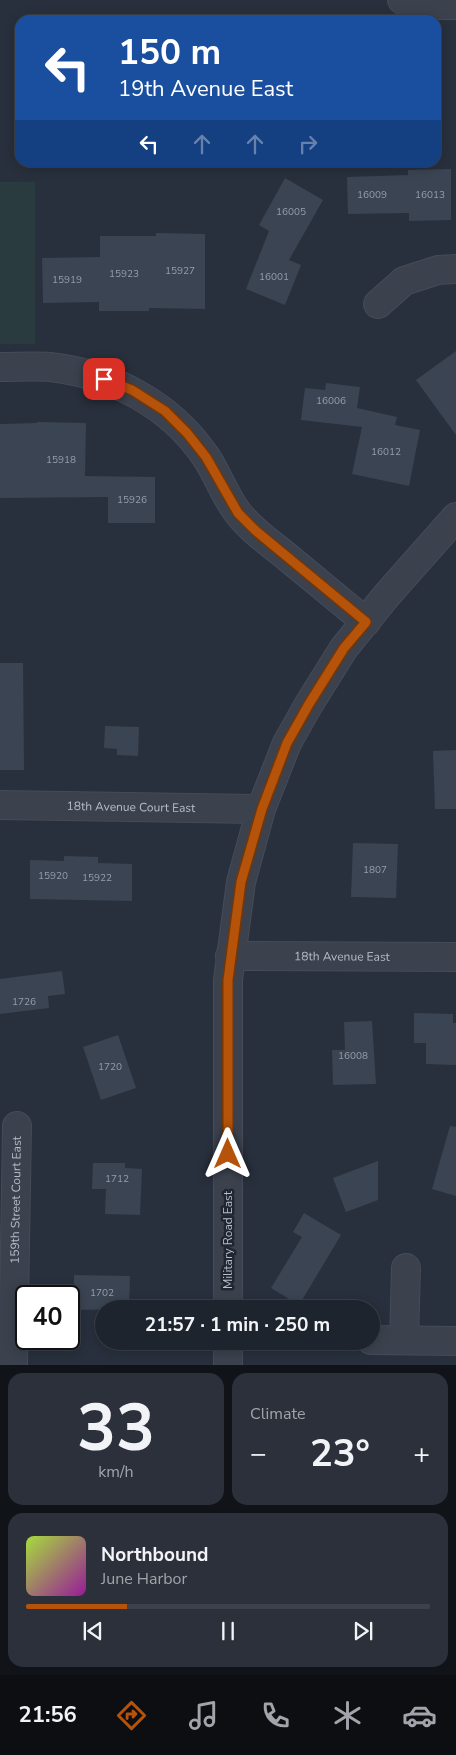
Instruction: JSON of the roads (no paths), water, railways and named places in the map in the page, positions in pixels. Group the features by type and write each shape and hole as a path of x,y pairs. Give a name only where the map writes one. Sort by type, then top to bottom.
{"street":[{"path":"402,0 423,5 456,5"},
{"path":"378,304 404,281 438,270 456,269"},
{"path":"0,367 48,367 96,376 132,390 165,411 187,433 206,457 238,513 256,531 366,622"},
{"name":"Military Road East","path":"228,1300 228,980 241,882 262,809 287,743 344,648 387,595 456,518"},
{"name":"18th Avenue Court East","path":"0,804 262,809"},
{"name":"18th Avenue East","path":"230,956 456,957"},
{"name":"159th Street Court East","path":"13,1365 17,1126"},
{"path":"404,1340 406,1268"},
{"path":"380,1340 456,1341"},
{"path":"228,1350 228,1365"}]}
